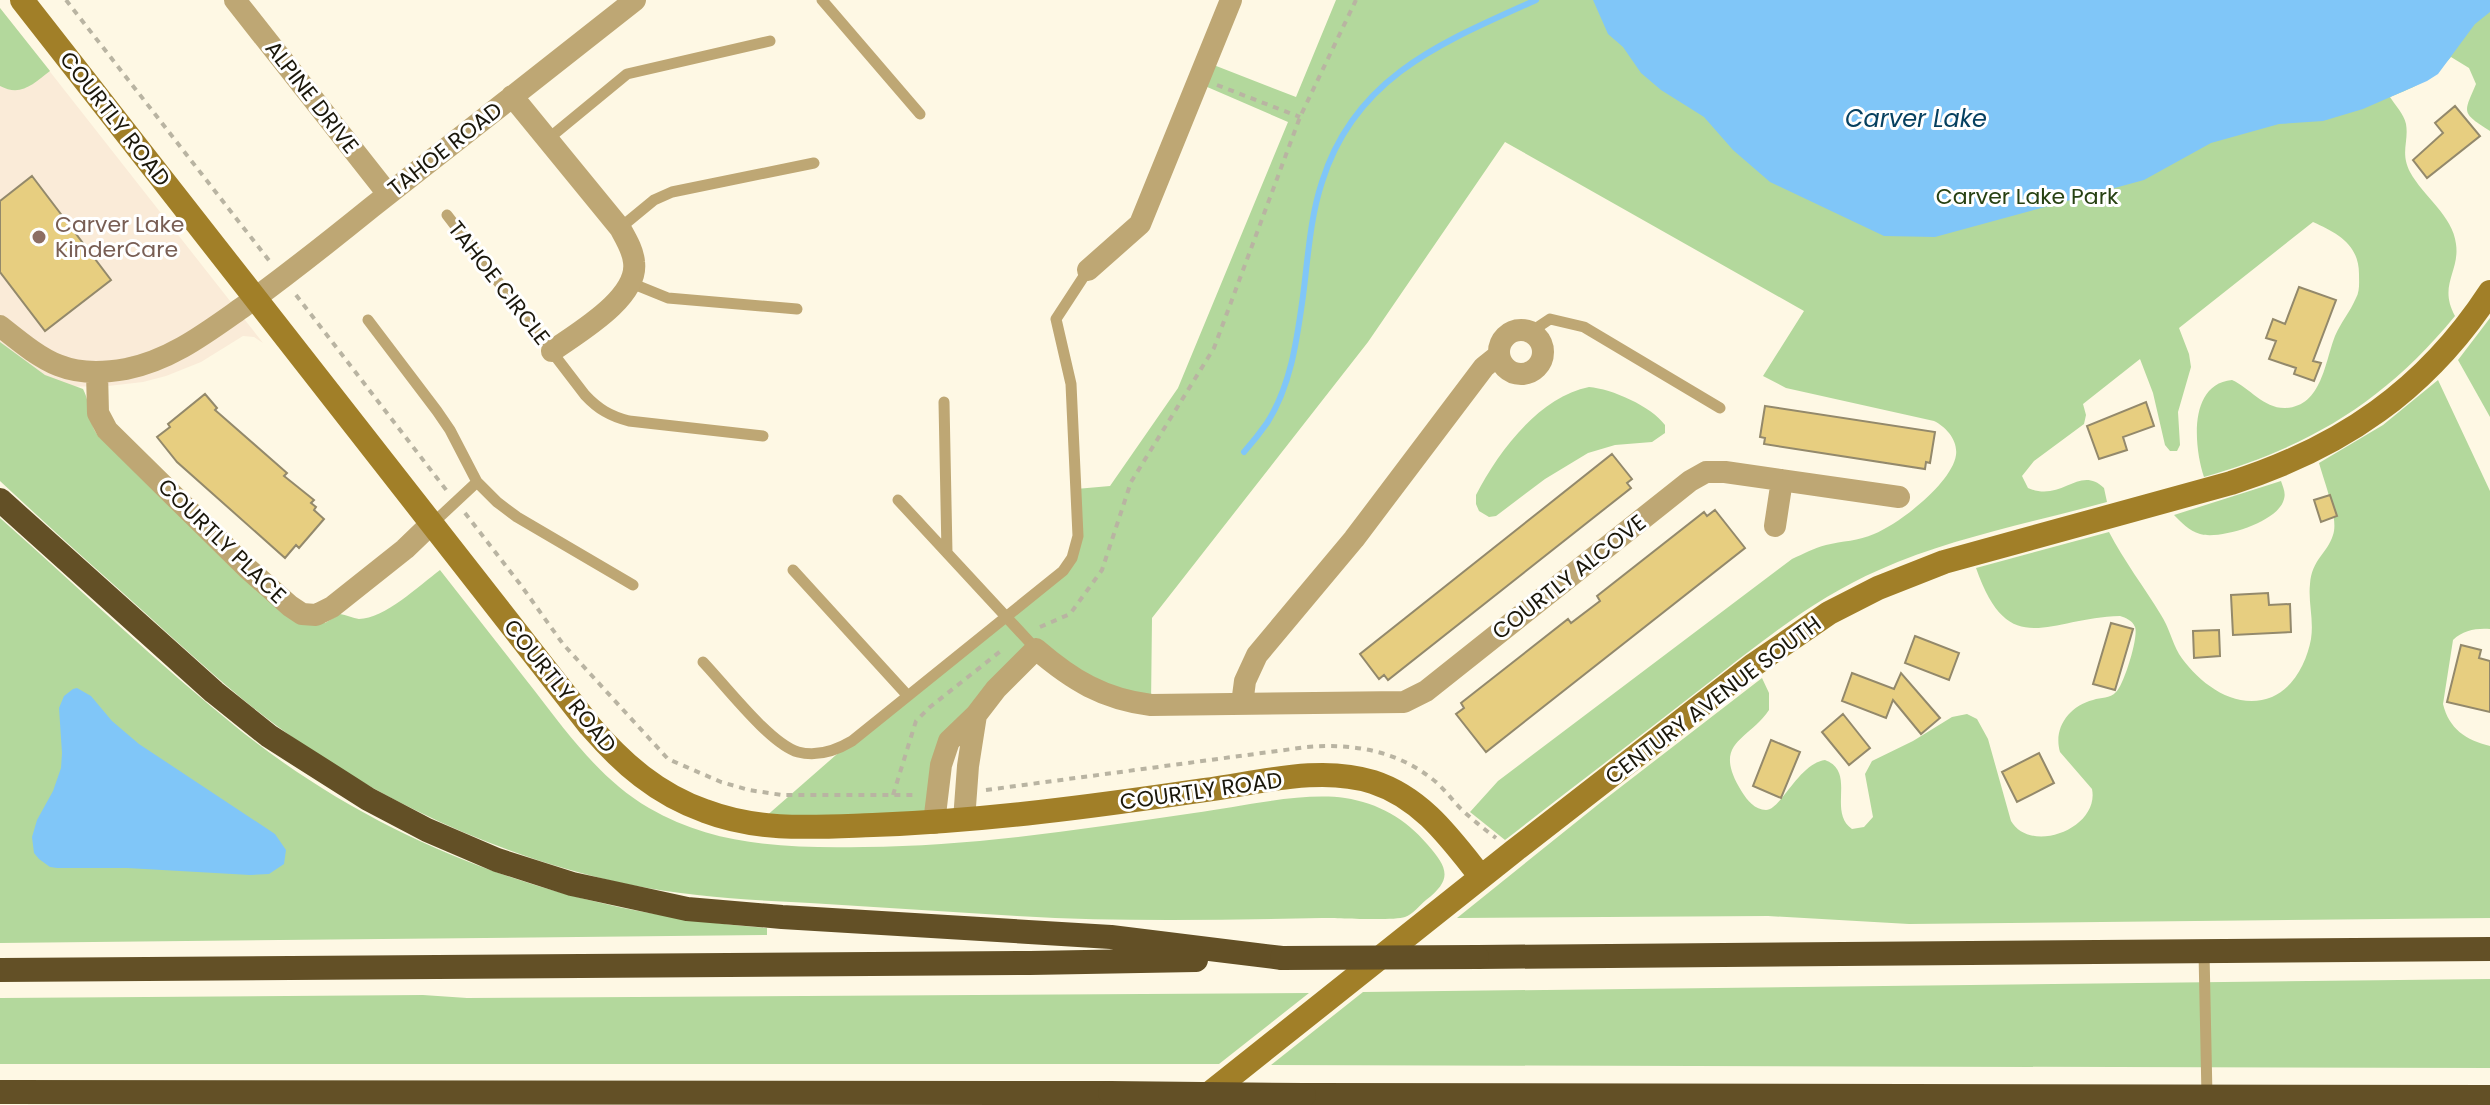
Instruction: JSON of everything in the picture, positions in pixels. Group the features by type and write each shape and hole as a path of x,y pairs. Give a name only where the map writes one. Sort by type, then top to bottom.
{"highway":[{"path":"0,500 214,692 276,742 337,782 397,815 508,864 607,893 695,910 1111,937 1282,958"},
{"path":"0,970 2490,949"},
{"path":"0,1092 2490,1097"},
{"path":"1017,1105 1110,1093"}],"street":[{"name":"COURTLY ROAD","path":"22,0 590,726 615,754 653,786 707,812 763,826 793,828 934,823 1044,813 1303,777 1350,777 1388,788 1420,808 1440,826 1481,877"},
{"name":"ALPINE DRIVE","path":"235,0 388,194"},
{"name":"TAHOE ROAD","path":"0,326 36,355 74,371 97,372 134,367 175,351 205,334 283,278 635,0"},
{"path":"1088,270 1140,224 1231,0"},
{"path":"512,96 620,228 631,248 635,266 631,283"},
{"name":"TAHOE CIRCLE","path":"552,351 614,304 631,283"},
{"name":"CENTURY AVENUE SOUTH","path":"1195,1105 1514,851 1819,619 1862,595 1944,562 2288,463 2376,414 2414,384 2459,336 2490,292"},
{"path":"1517,329 1532,331 1541,340 1544,352 1542,361 1534,370 1522,374 1503,366 1499,355 1500,344 1506,335 1517,329"},
{"path":"1242,704 1245,681 1257,655 1354,539 1484,367 1499,355"},
{"name":"COURTLY PLACE","path":"97,372 98,413 107,430 247,568 302,614 316,615 332,607 408,547 431,524"},
{"name":"COURTLY ALCOVE","path":"1029,642 1078,682 1127,702 1151,705 1388,703 1411,699 1426,691 1696,477 1714,471 1899,497"},
{"path":"1775,526 1782,480"},
{"path":"934,823 941,765 949,741 976,715 1029,642"},
{"path":"964,820 976,715"}],"lane":[{"path":"822,0 920,114"},
{"path":"548,139 627,74 770,41"},
{"path":"620,228 654,200 672,192 814,163"},
{"name":"TAHOE CIRCLE","path":"447,215 585,395 612,417 763,436"},
{"path":"703,662 782,743 799,752 838,750 1063,571 1072,558 1078,536 1071,384 1056,319 1088,270"},
{"path":"631,283 668,298 797,309"},
{"path":"1532,331 1550,319 1584,327 1720,408"},
{"path":"368,320 450,430 477,482 517,517 633,585"},
{"path":"944,402 947,553"},
{"path":"431,524 477,482"},
{"path":"898,500 1029,642"},
{"path":"793,570 908,696"},
{"path":"2204,951 2207,1096"}],"path":[{"path":"66,0 520,584 563,644 668,759 721,782 782,795 939,795"},
{"path":"893,795 916,721 930,707 1070,614 1102,570 1131,482 1214,348 1300,117 1356,0"},
{"path":"1200,78 1300,117"},
{"path":"966,792 1307,747 1353,747 1388,755 1416,768 1439,785 1474,821 1514,851"}],"shaded area":[{"path":"0,8 263,343 254,337 243,336 201,362 143,382 108,386 0,388"}],"green space":[{"name":"Carver Lake Park","path":"1336,0 2490,0 2490,131 2469,115 2467,107 2476,84 2469,68 2451,57 2424,82 2390,97 2406,124 2405,153 2410,172 2444,215 2454,234 2456,254 2449,296 2455,316 2401,373 2343,417 2278,451 2204,477 2197,434 2201,405 2208,393 2218,384 2232,380 2271,405 2286,408 2298,405 2315,391 2335,336 2357,295 2358,264 2351,247 2338,235 2313,222 2179,328 2191,367 2178,412 2180,445 2177,451 2170,451 2165,445 2153,393 2140,359 2083,404 2086,415 2084,424 2034,461 2022,476 2028,488 2040,491 2051,491 2078,481 2095,482 2104,488 2107,502 1934,549 1879,570 1830,595 1763,641 1505,840 1470,812 1498,781 1792,559 1822,546 1868,536 1910,512 1945,478 1956,449 1950,435 1934,421 1786,388 1763,376 1804,311 1505,142 1368,342 1152,618 1151,705 1036,649 949,741 934,823 757,824 1072,558 1076,489 1110,486 1178,388 1288,122 1198,83 1206,62 1296,97"},
{"path":"0,8 50,71 21,90 0,86"},
{"path":"2490,318 2490,417 2458,360"},
{"path":"0,342 45,375 83,389 92,425 99,437 325,623 340,614 369,618 401,600 440,570 600,770 649,808 700,831 781,845 947,844 1029,836 1270,801 1309,797 1345,798 1380,808 1401,820 1419,835 1440,860 1444,879 1435,893 1413,912 1399,918 1055,918 676,892 588,875 502,848 378,791 281,729 201,663 0,481"},
{"path":"2438,380 2490,491 2490,629 2470,630 2453,640 2443,704 2454,727 2473,740 2490,746 2490,918 1909,924 1768,916 1457,918 1762,678 1769,693 1769,710 1736,744 1730,763 1742,792 1758,808 1772,808 1806,770 1825,760 1839,773 1845,821 1852,829 1864,827 1873,817 1865,774 1872,761 1952,717 1967,714 1977,719 1988,739 2011,821 2021,831 2033,836 2048,836 2075,825 2086,815 2092,803 2092,789 2060,752 2061,727 2077,707 2116,692 2130,660 2135,627 2131,621 2120,616 2033,628 2017,625 2002,615 1989,597 1976,568 2109,532 2164,620 2179,654 2196,675 2232,698 2258,701 2272,697 2293,680 2306,656 2312,632 2311,575 2333,535 2333,510 2319,463 2383,425"},
{"path":"1589,387 1641,405 1665,425 1665,433 1652,442 1615,445 1588,453 1545,479 1496,516 1489,517 1479,511 1476,495 1496,461 1522,429 1553,402"},
{"path":"2281,481 2285,494 2280,507 2260,522 2234,532 2200,534 2189,529 2174,515"},
{"path":"0,518 210,706 300,774 361,811 424,843 489,870 556,891 625,908 767,928 767,935 0,943"},
{"path":"2490,979 2490,1068 1271,1065 1363,992"},
{"path":"1309,993 1219,1064 0,1064 0,998"}],"water":[{"name":"Carver Lake","path":"1593,0 2490,0 2490,12 2475,24 2438,74 2363,109 2323,121 2279,124 2211,143 2144,180 1935,237 1884,236 1770,182 1733,150 1704,117 1661,90 1641,73 1623,47 1608,34"},
{"path":"77,688 91,696 112,721 139,744 275,834 286,850 284,864 269,874 250,875 127,868 57,868 39,859 34,853 32,837 61,768 59,708 64,696"}],"building":[{"path":"2455,106 2480,136 2427,178 2413,160 2443,133 2435,123"},
{"name":"Carver Lake KinderCare","path":"32,176 111,280 45,331 0,272 0,201"},
{"path":"2299,287 2336,300 2313,361 2321,363 2314,381 2294,374 2296,368 2269,359 2276,341 2266,338 2273,319 2285,324"},
{"path":"205,394 217,408 215,410 287,473 284,476 314,500 311,503 316,507 314,510 324,519 299,548 296,545 285,558 177,462 157,437"},
{"path":"2146,402 2154,426 2123,437 2127,450 2099,459 2087,426"},
{"path":"1765,406 1935,432 1930,463 1926,462 1925,469 1764,444 1765,438 1760,437"},
{"path":"1612,454 1632,479 1627,483 1631,488 1388,680 1384,675 1379,679 1360,654"},
{"path":"2330,495 2337,516 2321,522 2314,500"},
{"path":"1715,510 1745,548 1486,752 1456,714 1464,708 1461,703 1568,619 1571,623 1600,601 1597,596 1704,512 1707,516"},
{"path":"2268,593 2269,605 2290,604 2291,632 2233,635 2231,595"},
{"path":"2111,623 2133,629 2115,690 2093,684"},
{"path":"2219,630 2220,656 2194,658 2193,631"},
{"path":"1915,636 1959,653 1949,680 1905,663"},
{"path":"2461,645 2481,650 2479,658 2490,661 2490,712 2447,702"},
{"path":"1852,673 1894,689 1901,673 1940,718 1921,734 1893,700 1886,718 1842,701"},
{"path":"1843,714 1870,748 1849,765 1822,732"},
{"path":"1771,740 1800,752 1781,798 1753,786"},
{"path":"2039,753 2054,783 2017,802 2002,772"}],"waterway":[{"path":"1244,452 1267,423 1282,394 1292,362 1318,196 1337,145 1356,115 1406,67 1468,31 1536,0"}],"place":[{"name":"Carver Lake KinderCare","path":"39,237"}]}
